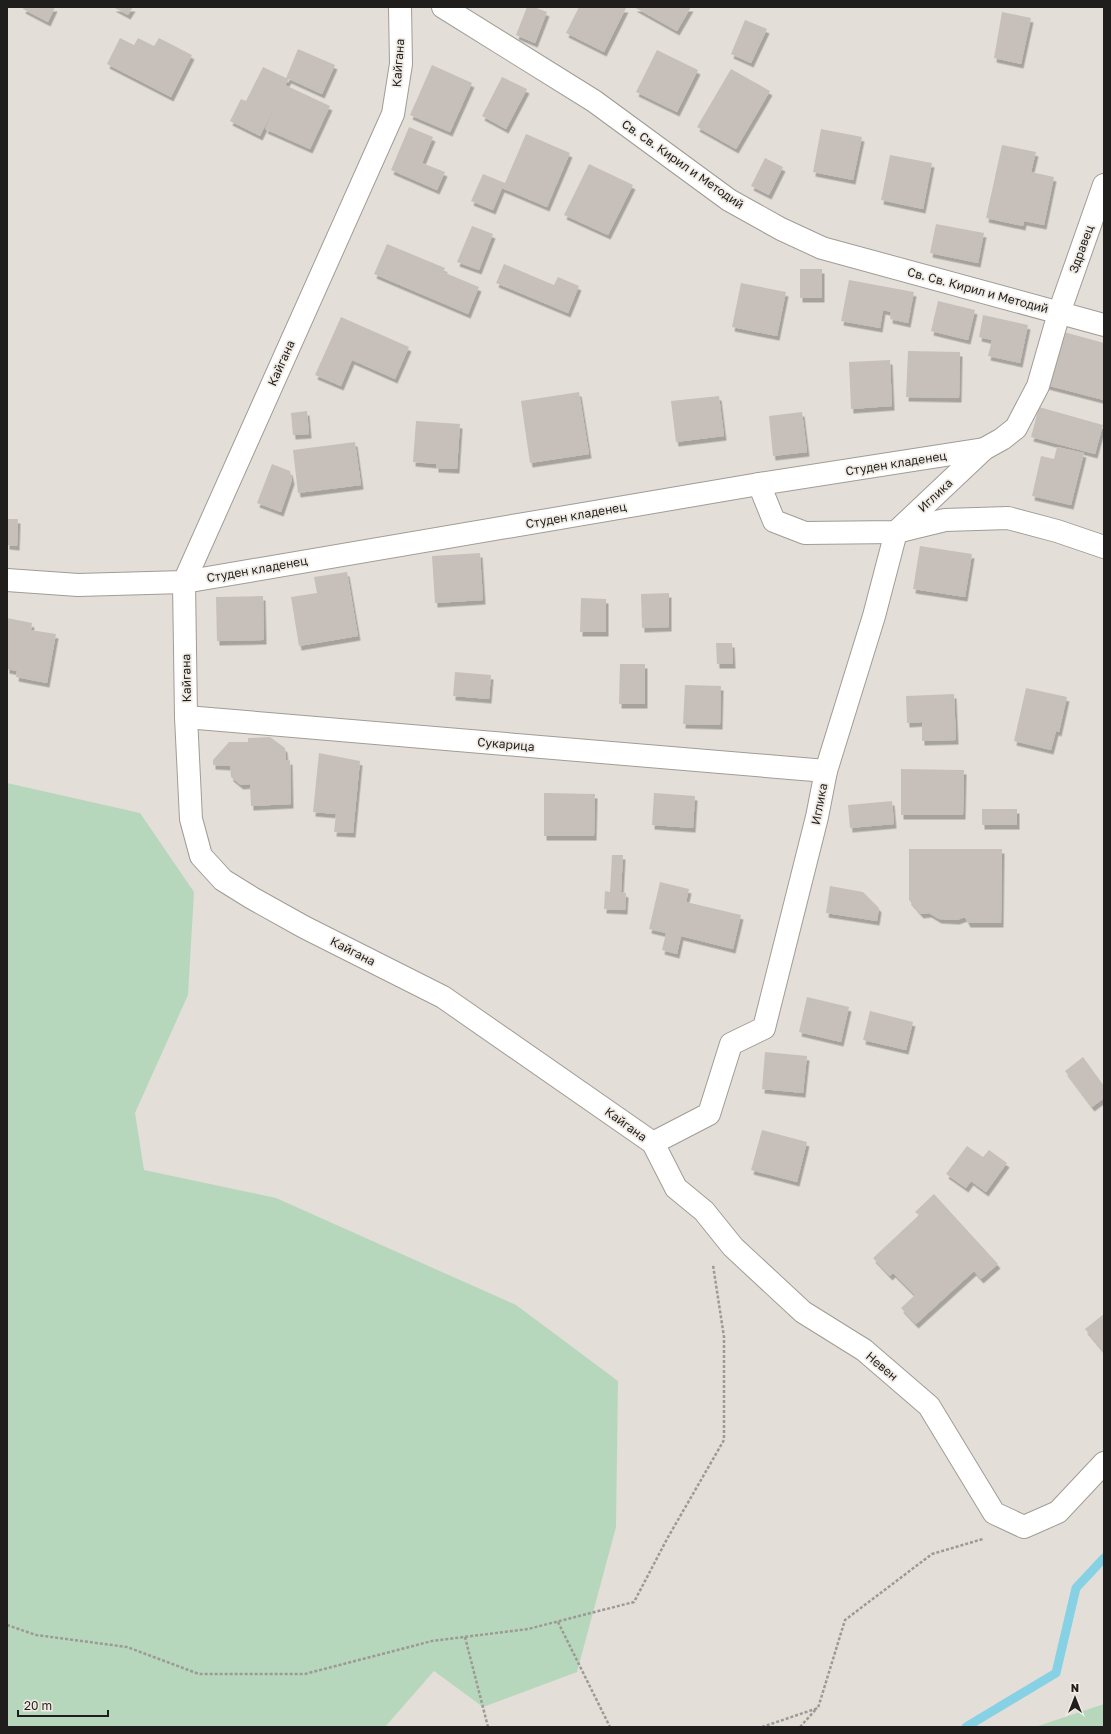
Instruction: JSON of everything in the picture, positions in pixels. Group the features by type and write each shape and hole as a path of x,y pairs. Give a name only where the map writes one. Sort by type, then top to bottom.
{"street":[{"name":"Кайгана","path":"400,7 401,64 393,114 184,582 186,717 191,819 201,856 223,880 304,927 443,996 653,1143"},
{"name":"Св. Св. Кирил и Методий","path":"443,7 594,101 729,200 781,229 822,248 1104,325"},
{"name":"Здравец","path":"1058,313 1104,185"},
{"name":"Студен кладенец","path":"7,580 78,585 184,582 759,484 984,449 1002,439 1016,428 1038,386 1058,313"},
{"name":"Иглика","path":"653,1143 709,1114 730,1044 764,1028 817,817 826,770 874,616 896,532 984,449"},
{"path":"759,484 774,521 806,533 896,532 945,520 1008,518 1057,530 1104,547"},
{"name":"Сукарица","path":"186,717 826,770"},
{"name":"Невен","path":"653,1143 676,1188 704,1211 733,1247 803,1312 864,1350 929,1406 994,1513 1024,1527"},
{"path":"1024,1527 1058,1512 1104,1463"}],"path":[{"path":"7,1625 36,1635 127,1647 199,1674 305,1674 432,1641 528,1629 634,1602 667,1539 724,1440 724,1338 712,1259"},
{"path":"800,1727 818,1708 845,1620 932,1554 1024,1527"},
{"path":"558,1622 610,1727"},
{"path":"465,1637 488,1727"},
{"path":"762,1727 818,1708"}],"green space":[{"path":"7,783 140,813 194,892 188,995 135,1113 144,1170 276,1198 516,1305 618,1381 616,1527 577,1672 483,1707 434,1671 385,1727 7,1727"},
{"path":"1104,1704 1104,1727 1035,1727"}],"building":[{"path":"24,7 55,7 48,22 23,9"},
{"path":"113,7 133,7 128,15"},
{"path":"527,7 534,7 547,12 535,43 516,35"},
{"path":"579,7 626,8 604,52 566,33"},
{"path":"634,7 691,7 677,31"},
{"path":"1002,12 1031,18 1021,64 994,58"},
{"path":"745,20 767,29 751,63 731,54"},
{"path":"120,38 134,45 138,38 154,46 159,38 192,55 171,97 107,64"},
{"path":"298,49 335,65 322,94 289,79 285,85 330,106 310,149 265,129 280,96 260,136 230,121 241,99 246,101 263,67 286,78"},
{"path":"657,50 698,70 677,112 636,92"},
{"path":"432,65 472,83 450,132 410,115"},
{"path":"731,69 770,91 736,149 697,127"},
{"path":"502,77 527,89 506,129 482,116"},
{"path":"409,127 433,137 422,163 445,172 437,190 391,170"},
{"path":"821,129 862,137 853,180 813,172"},
{"path":"526,134 570,153 547,207 502,188 493,210 471,201 483,174 505,183"},
{"path":"1002,145 1036,152 1031,172 1054,177 1044,225 1024,221 1023,226 986,218"},
{"path":"890,155 932,163 923,209 881,200"},
{"path":"765,158 783,167 769,195 751,186"},
{"path":"589,164 633,185 608,235 564,215"},
{"path":"936,224 984,233 978,263 930,253"},
{"path":"472,226 493,234 479,270 457,262"},
{"path":"387,244 445,268 443,272 479,287 468,314 374,274"},
{"path":"504,264 554,285 558,277 579,286 568,313 496,283"},
{"path":"800,269 822,269 822,298 800,298"},
{"path":"849,280 914,292 908,323 890,319 891,312 883,310 880,328 841,321"},
{"path":"741,283 786,292 777,336 732,327"},
{"path":"938,301 975,310 968,340 931,331"},
{"path":"983,315 1028,325 1020,363 988,356 992,340 979,337"},
{"path":"341,317 409,347 395,379 352,360 341,386 315,375"},
{"path":"1064,332 1104,343 1104,400 1046,385"},
{"path":"908,351 960,352 959,398 906,397"},
{"path":"890,360 892,406 851,409 849,362"},
{"path":"579,392 589,454 530,463 521,401"},
{"path":"719,396 724,436 676,442 671,401"},
{"path":"1039,407 1103,425 1095,454 1031,437"},
{"path":"307,411 309,434 293,435 291,413"},
{"path":"802,412 807,452 773,456 769,416"},
{"path":"416,421 460,424 457,469 436,468 436,464 413,462"},
{"path":"355,442 361,485 298,493 293,450"},
{"path":"1057,447 1084,453 1071,505 1032,496 1041,456 1054,459"},
{"path":"272,464 290,471 292,480 281,512 257,503"},
{"path":"7,519 18,519 17,546 7,545"},
{"path":"920,546 972,554 965,597 913,589"},
{"path":"480,553 483,600 435,603 432,556"},
{"path":"347,572 358,636 299,646 291,597 317,593 314,577"},
{"path":"669,593 669,627 642,628 641,594"},
{"path":"263,596 264,640 217,641 216,597"},
{"path":"581,598 606,599 606,632 580,632"},
{"path":"7,618 32,623 31,630 56,634 47,683 16,677 17,671 7,669"},
{"path":"716,643 732,643 733,664 717,664"},
{"path":"620,664 645,664 645,704 619,704"},
{"path":"455,672 491,675 489,699 453,696"},
{"path":"685,685 721,686 720,725 683,724"},
{"path":"1026,688 1067,697 1059,732 1056,731 1051,750 1014,741"},
{"path":"954,694 956,740 922,741 922,722 907,723 906,696"},
{"path":"270,737 285,748 286,761 290,760 291,804 251,806 250,784 241,785 231,777 230,766 213,765 213,760 229,742 248,742 248,738"},
{"path":"319,753 360,761 353,833 334,832 336,814 313,812"},
{"path":"901,769 964,770 963,815 901,815"},
{"path":"544,793 595,794 594,836 544,836"},
{"path":"654,793 695,796 693,828 652,825"},
{"path":"892,801 894,824 850,828 848,805"},
{"path":"982,809 1017,809 1017,825 982,825"},
{"path":"909,849 1002,849 1001,923 968,923 965,917 957,920 939,919 929,913 921,914 909,900"},
{"path":"612,855 623,855 621,892 626,893 625,910 604,909 605,891 610,892"},
{"path":"660,882 689,889 686,902 741,915 733,949 681,936 677,954 662,950 666,933 649,929"},
{"path":"830,886 863,892 879,908 877,921 826,913"},
{"path":"807,997 849,1007 841,1042 799,1032"},
{"path":"870,1011 913,1022 906,1050 863,1040"},
{"path":"765,1052 807,1056 803,1093 762,1089"},
{"path":"1083,1057 1104,1086 1104,1098 1092,1107 1065,1071"},
{"path":"762,1130 807,1142 797,1182 751,1170"},
{"path":"967,1146 983,1157 989,1150 1007,1163 986,1192 971,1181 966,1188 946,1174"},
{"path":"934,1194 998,1264 981,1279 974,1271 916,1324 901,1308 915,1295 893,1273 890,1276 873,1258 919,1215 915,1212"},
{"path":"1104,1314 1104,1352 1085,1329"}],"waterway":[{"path":"966,1727 1056,1673 1076,1588 1104,1558"}]}
